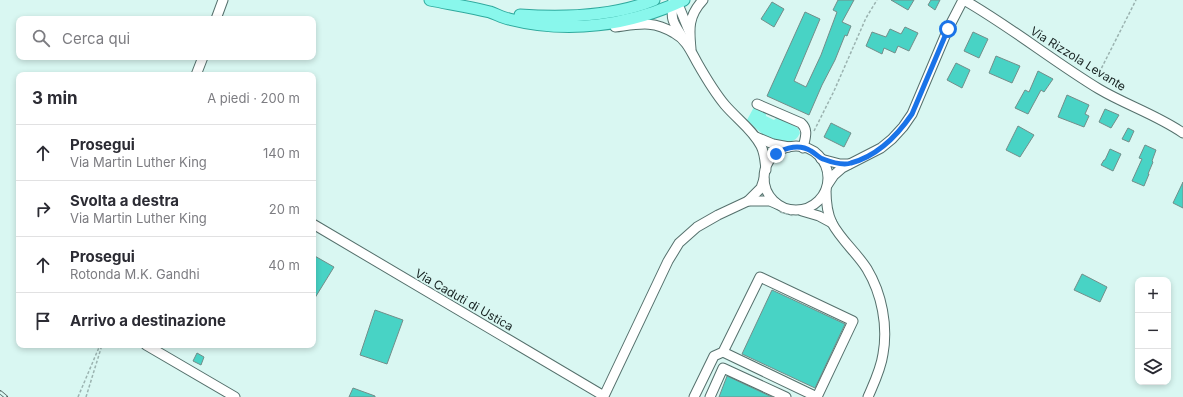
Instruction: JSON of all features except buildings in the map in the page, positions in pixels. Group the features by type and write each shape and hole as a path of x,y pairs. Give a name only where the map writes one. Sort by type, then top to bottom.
{"main road":[{"path":"430,0 491,12 539,16 578,16 617,11 654,0"},
{"path":"491,12 508,19 577,27 606,25 643,17 677,2"}],"street":[{"path":"217,16 223,0"},
{"path":"689,33 691,20 697,7 703,0"},
{"path":"796,213 809,208 817,202 834,175 842,168 881,148 892,139 908,120 912,114 948,29 963,0"},
{"name":"Via Rizzola Levante","path":"963,0 979,8 1040,51 1093,85 1171,125 1183,133"},
{"path":"677,2 689,33 691,49"},
{"path":"677,2 671,13 672,18 685,42"},
{"path":"551,25 560,30 571,31 653,24 676,34 691,49 698,64 725,105 755,136 762,147 764,154 766,188 776,207 788,209 796,213 806,211 832,223"},
{"path":"197,72 202,60"},
{"path":"757,104 801,123 805,127 806,131 803,148"},
{"path":"755,136 773,144 789,148 803,148 810,150 821,159 827,170 827,208 832,223 867,269 877,290 883,312 885,334 883,355 876,380 868,397"},
{"path":"765,174 769,162 776,154 789,148"},
{"path":"821,159 850,164"},
{"name":"Via Caduti di Ustica","path":"316,226 605,396 668,261 679,243 697,228 713,218 748,201 761,188 765,174"},
{"name":"Via Caduti di Ustica","path":"748,201 770,201 776,207"},
{"path":"694,397 714,356 723,352 760,277 853,321 817,397 723,352"},
{"path":"151,348 235,397"},
{"path":"710,397 723,368 786,397"},
{"path":"708,370 720,376"}],"path":[{"path":"814,132 866,18 877,0"},
{"path":"1093,85 1136,0"},
{"path":"776,207 784,214 796,213"},
{"path":"78,397 100,348"},
{"path":"86,397 100,348"}],"shaded area":[{"path":"754,107 766,112 766,116 774,120 777,117 798,128 800,133 792,141 772,141 747,120"}],"railway":[{"path":"0,392 6,397"}],"route":[{"path":"776,154 782,150 799,147 810,150 821,159 840,164 850,164 881,148 903,127 912,114 948,29"}]}
